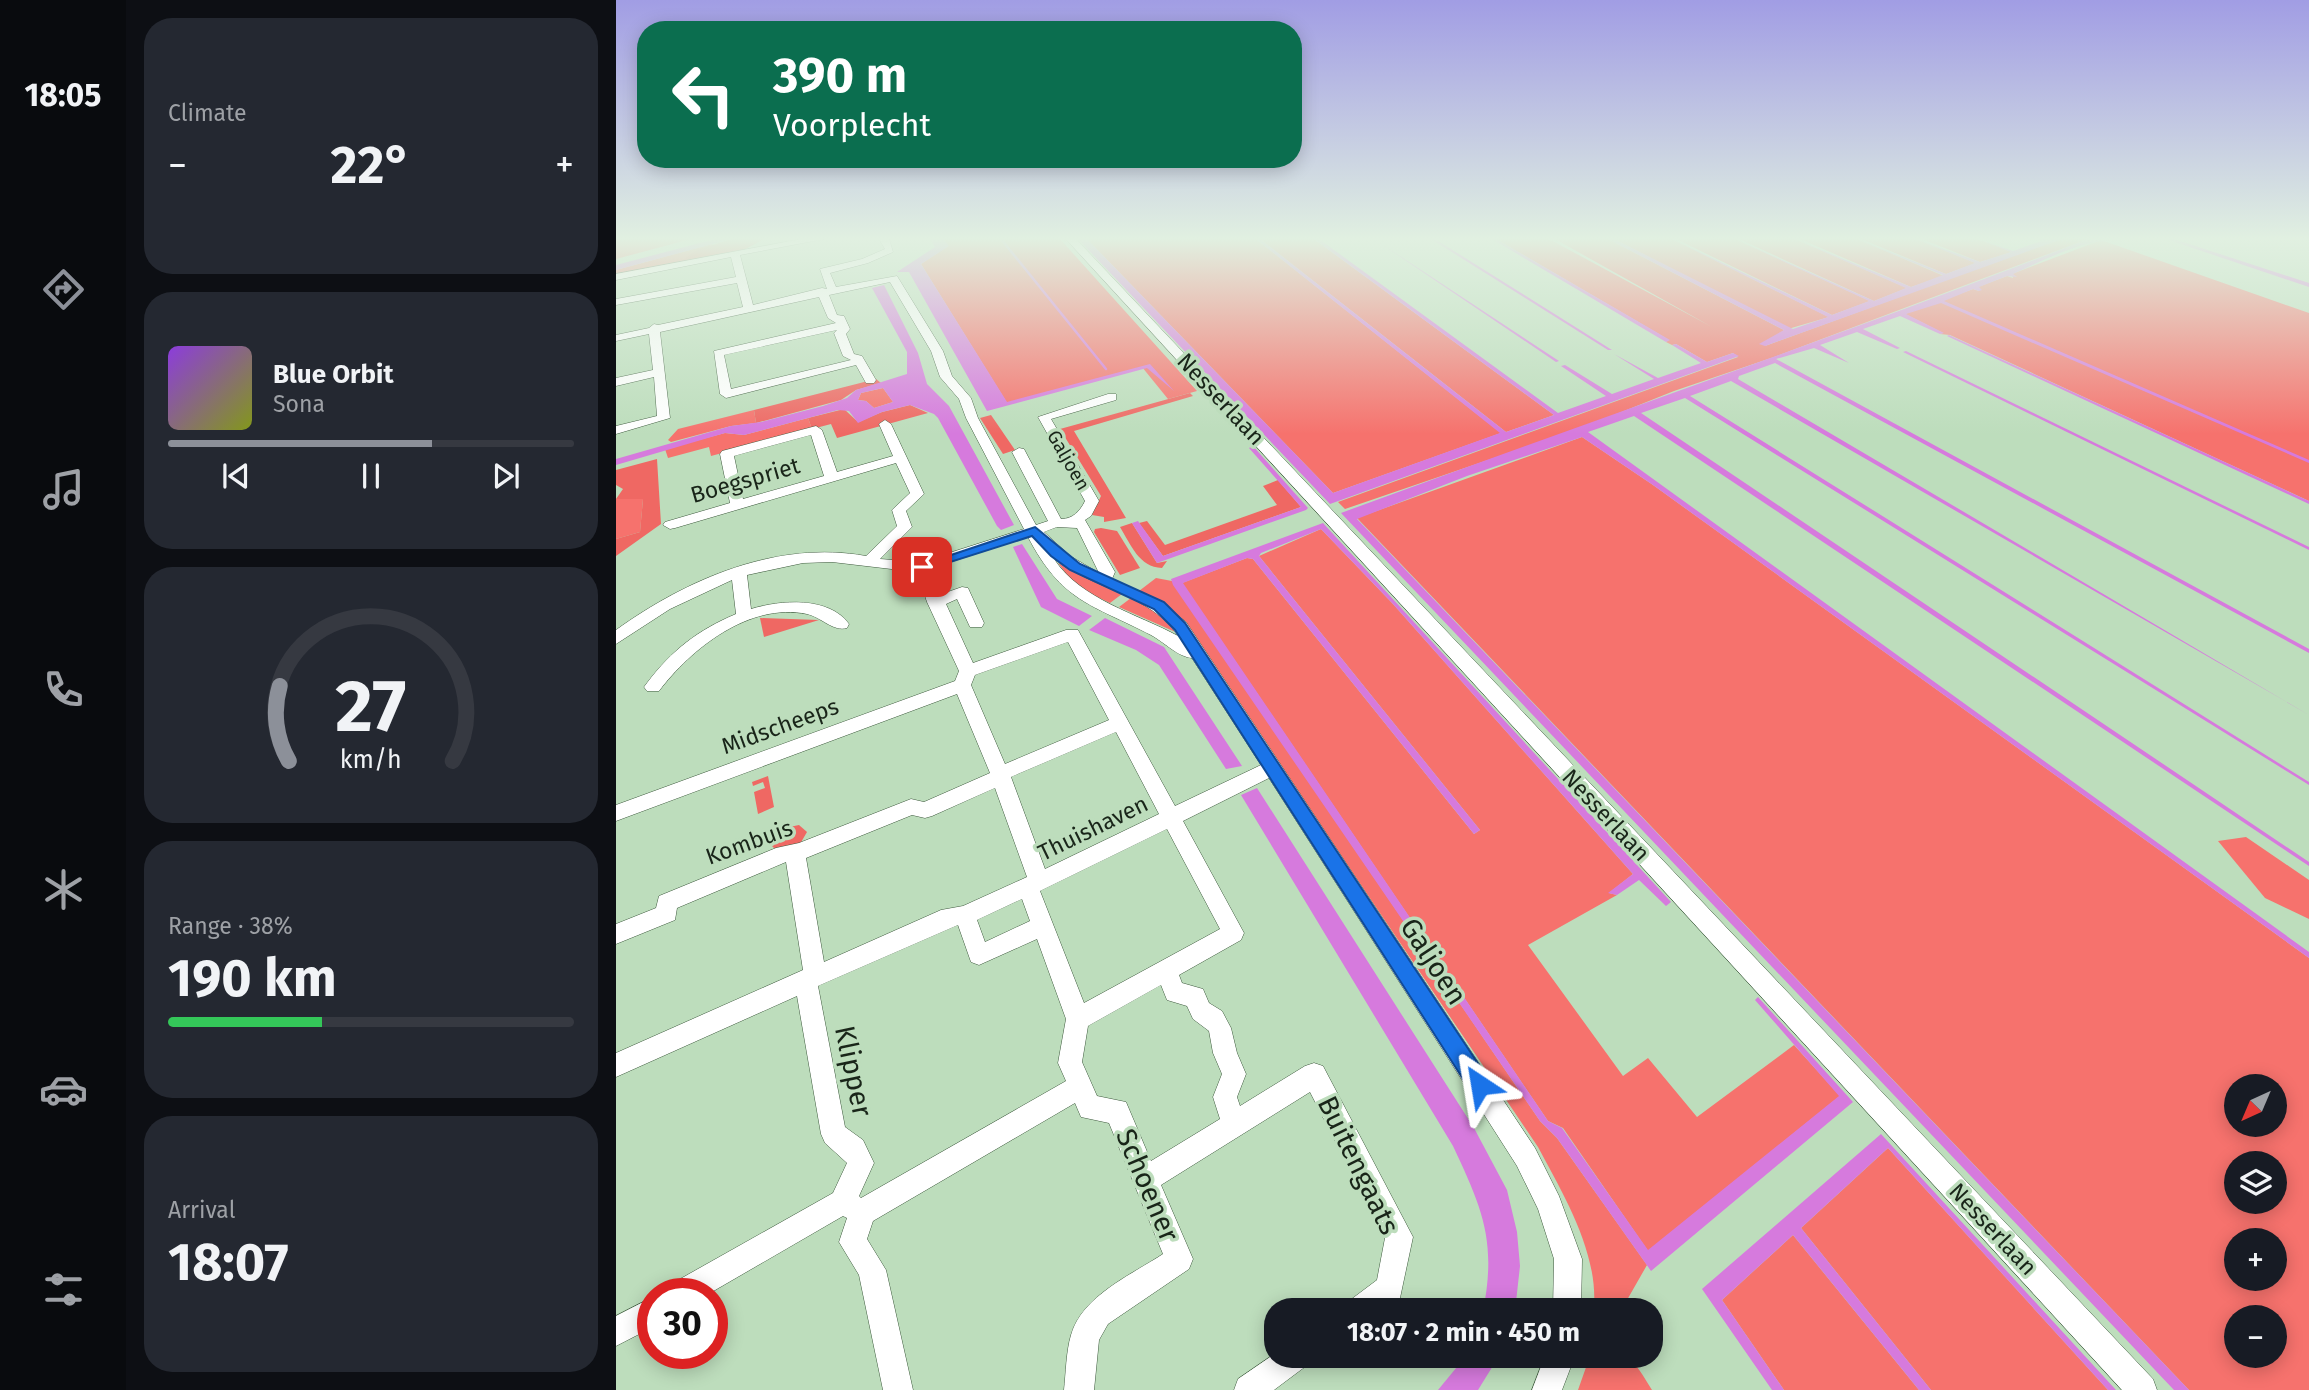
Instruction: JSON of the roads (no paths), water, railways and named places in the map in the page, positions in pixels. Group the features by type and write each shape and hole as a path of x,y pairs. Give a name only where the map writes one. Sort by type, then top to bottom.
{"street":[{"path":"616,338 763,304"},
{"path":"830,304 833,318 840,318 843,325 844,329 840,332 849,356 860,361 870,380"},
{"name":"Galjoen","path":"908,304 925,334 937,380 972,418 1035,531 1050,565 1063,582 1080,594 1174,639 1202,662"},
{"name":"Nesserlaan","path":"1131,304 2142,1390"},
{"path":"843,325 786,340 718,353 726,394 860,361"},
{"path":"616,430 664,418 654,327"},
{"path":"616,382 659,372"},
{"name":"Galjoen","path":"1072,522 1086,513 1093,501 1044,417 1112,397"},
{"path":"870,561 905,527 899,510 917,494 885,424"},
{"name":"Boegspriet","path":"737,505 727,454 816,430 832,478"},
{"name":"Galjoen","path":"1019,452 1056,523"},
{"name":"Boegspriet","path":"670,526 900,458"},
{"name":"Galjoen","path":"1035,531 1056,523 1082,524 1108,572 1104,581"},
{"name":"Galjoen","path":"1035,531 1055,553 1104,581 1159,606 1180,626 1262,773 1526,1157 1550,1205 1568,1259 1567,1298"},
{"path":"616,638 682,595 739,572 807,556 870,561 900,569 922,567 1035,531"},
{"path":"922,567 1000,775 1033,884 1041,927 1079,1019 1233,933 1168,818"},
{"path":"739,572 744,617"},
{"path":"936,603 962,592 976,624"},
{"path":"653,687 684,650 744,617 770,610 811,608 841,624"},
{"name":"Thuishaven","path":"965,678 1072,635 1168,818"},
{"name":"Midscheeps","path":"616,813 965,678"},
{"path":"1000,775 1118,724"},
{"name":"Thuishaven","path":"1033,884 1262,773"},
{"name":"Kombuis","path":"616,934 667,913 666,903 783,854 795,850 795,853 911,807 925,810 1000,775"},
{"path":"795,853 810,978"},
{"path":"616,1065 949,917 965,915 1033,884"},
{"path":"965,915 978,955 1041,927"},
{"path":"1165,969 1175,992 1195,997 1201,1011 1213,1016 1224,1035 1224,1052 1234,1074 1224,1097 1234,1125"},
{"name":"Klipper","path":"810,978 834,1134 854,1149 861,1163 852,1207 853,1242 872,1270 898,1390"},
{"name":"Schoener","path":"1079,1019 1070,1063 1090,1108 1117,1111 1179,1259 1098,1314 1085,1336 1079,1390"},
{"name":"Buitengaats","path":"1146,1179 1314,1075 1399,1237 1390,1288 1377,1298"},
{"path":"712,1278 1081,1086"},
{"path":"616,1332 637,1320"},
{"path":"1249,1390 1279,1368"},
{"path":"1547,1390 1555,1368"}],"waterway":[{"path":"1053,304 1106,369"}]}
